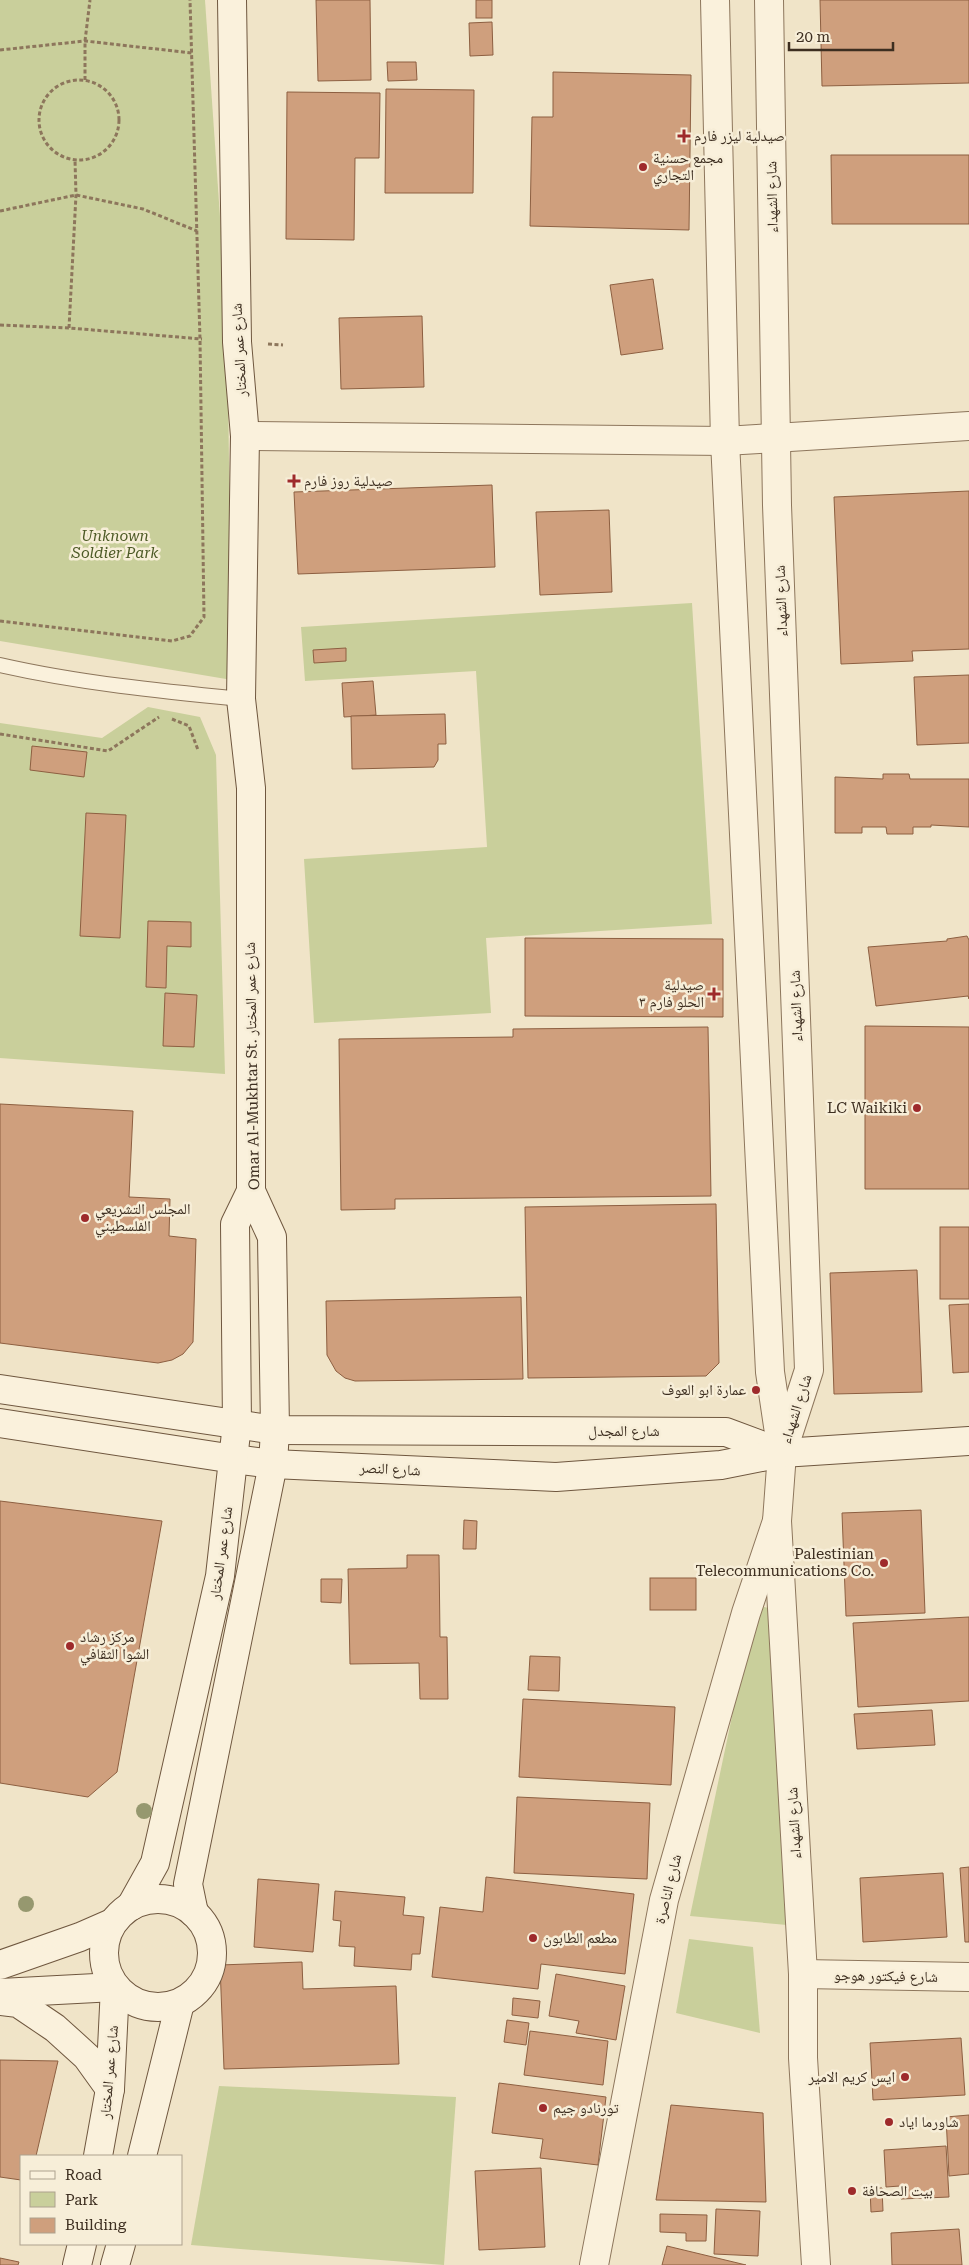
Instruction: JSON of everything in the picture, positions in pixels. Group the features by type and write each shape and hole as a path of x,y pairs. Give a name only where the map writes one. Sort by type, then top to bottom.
{"main road":[{"name":"شارع عمر المختار","path":"232,0 237,342 245,436 241,699"},
{"name":"شارع الشهداء","path":"715,0 725,441 770,1372 782,1453"},
{"name":"شارع الشهداء","path":"769,0 776,437 809,1370 782,1453"},
{"path":"245,436 725,441 969,426"},
{"name":"Omar Al-Mukhtar St. شارع عمر المختار","path":"241,699 251,788 251,1191 272,1237 275,1430"},
{"name":"شارع عمر المختار","path":"122,1915 155,1862 220,1576 237,1424 235,1224 251,1191"},
{"path":"0,1389 275,1430"},
{"name":"شارع النصر","path":"0,1424 234,1460 273,1464 556,1477 721,1465 782,1453"},
{"name":"شارع عمر المختار","path":"194,1913 188,1884 273,1464 275,1430"},
{"name":"شارع المجدل","path":"275,1430 726,1432 782,1453 969,1441"},
{"path":"777,1521 782,1453"},
{"name":"شارع الشهداء","path":"777,1521 803,1974 803,2058 816,2265"},
{"name":"شارع الناصرة","path":"594,2265 664,1900 746,1613 777,1521"},
{"path":"0,1965 80,1937 122,1915 144,1900 162,1899 179,1903 194,1913 205,1927 211,1944 211,1962 205,1978 195,1993 180,2002 162,2007 144,2006 128,1998 115,1986 106,1971 103,1953 106,1935 122,1915"},
{"name":"شارع فيكتور هوجو","path":"803,1974 969,1977"},
{"name":"شارع عمر المختار","path":"98,2155 110,2089 115,1986"},
{"path":"0,1993 115,1986"},
{"path":"0,2001 18,2003 55,2028 87,2057 110,2089"},
{"path":"142,2155 180,2002"},
{"path":"77,2265 82,2245"},
{"path":"115,2265 121,2245"}],"lane":[{"path":"0,665 48,676 167,692 241,699"}],"path":[{"path":"85,80 85,41 90,0"},
{"path":"0,621 172,641 190,636 204,618 200,339 190,0"},
{"path":"0,50 85,41 192,54"},
{"path":"71,80 85,80 98,84 109,92 117,104 120,118 118,132 112,144 102,153 89,159 75,160 63,157 52,150 44,140 40,128 39,115 46,98 59,84 71,80"},
{"path":"69,328 76,195 75,160"},
{"path":"0,211 76,195 143,209 197,231"},
{"path":"0,325 69,328 282,346"},
{"path":"0,734 108,752 162,715"},
{"path":"171,718 189,726 198,750"}],"green space":[{"name":"Unknown Soldier Park","path":"0,0 205,0 227,318 232,680 0,641"},
{"path":"692,603 712,924 486,938 491,1013 314,1023 304,859 487,847 476,671 305,681 301,627"},
{"path":"148,707 200,717 216,755 225,1074 0,1058 0,723 102,738"},
{"path":"764,1607 774,1609 787,1925 690,1916 754,1612"},
{"path":"689,1939 753,1947 760,2033 676,2013"},
{"path":"219,2086 456,2097 444,2265 191,2245"}],"building":[{"path":"316,0 370,0 371,80 318,81"},
{"path":"476,0 492,0 492,18 476,18"},
{"path":"820,0 969,0 969,83 822,86"},
{"path":"492,22 493,55 470,56 469,23"},
{"path":"387,62 416,62 417,80 388,81"},
{"path":"553,72 691,75 689,230 530,226 532,117 553,117"},
{"path":"386,89 474,90 473,193 385,193"},
{"path":"287,92 380,93 379,158 355,158 354,240 286,239"},
{"path":"831,155 969,155 969,224 832,224"},
{"path":"653,279 663,349 621,355 610,285"},
{"path":"422,316 424,387 341,389 339,318"},
{"path":"492,485 495,567 298,574 294,492"},
{"path":"969,491 969,649 912,651 913,661 841,664 834,497"},
{"path":"609,510 612,592 540,595 536,512"},
{"path":"346,648 346,661 314,663 313,650"},
{"path":"969,675 969,743 917,745 914,677"},
{"path":"373,681 376,715 344,717 342,683"},
{"path":"445,714 446,744 438,744 438,760 434,767 352,769 351,716"},
{"path":"32,746 87,752 84,777 30,770"},
{"path":"883,774 909,774 910,779 969,779 969,827 931,825 931,827 913,827 913,834 887,834 886,827 862,827 862,833 835,833 835,777 883,779"},
{"path":"86,813 126,815 120,938 80,936"},
{"path":"148,921 191,922 191,947 167,946 166,988 146,987"},
{"path":"967,936 969,940 969,999 968,996 876,1006 868,947 947,941 947,939"},
{"path":"525,938 723,939 723,1017 525,1016"},
{"path":"165,993 197,995 194,1047 163,1046"},
{"name":"LC Waikiki","path":"865,1026 969,1027 969,1189 865,1189"},
{"path":"708,1027 711,1196 395,1199 395,1209 341,1210 339,1039 513,1037 513,1029"},
{"name":"المجلس التشريعي الفلسطيني","path":"0,1104 133,1111 129,1197 170,1199 169,1236 196,1239 193,1342 183,1354 172,1360 158,1363 0,1343"},
{"path":"716,1204 719,1363 706,1376 528,1378 525,1207"},
{"path":"940,1227 969,1227 969,1299 940,1299"},
{"path":"917,1270 922,1392 834,1394 830,1273"},
{"path":"521,1297 523,1379 355,1381 345,1378 336,1371 327,1355 326,1301"},
{"path":"969,1304 969,1372 953,1373 949,1305"},
{"name":"مركز رشاد الشوا الثقافي","path":"0,1501 162,1521 117,1772 88,1797 0,1783"},
{"name":"Palestinian Telecommunications Co.","path":"921,1510 925,1613 846,1616 842,1513"},
{"path":"464,1520 477,1521 476,1549 463,1549"},
{"path":"407,1555 439,1555 440,1637 447,1637 448,1699 420,1699 419,1663 350,1664 348,1569 407,1568"},
{"path":"650,1578 696,1578 696,1610 650,1610"},
{"path":"321,1579 342,1579 341,1603 321,1602"},
{"path":"969,1617 969,1701 858,1707 853,1623"},
{"path":"530,1656 560,1657 559,1691 528,1690"},
{"path":"523,1699 675,1707 671,1785 519,1777"},
{"path":"932,1710 935,1745 857,1749 854,1714"},
{"path":"517,1797 650,1803 647,1879 514,1873"},
{"path":"969,1867 969,1942 965,1942 960,1868"},
{"path":"943,1873 947,1937 863,1942 860,1878"},
{"name":"مطعم الطابون","path":"486,1877 634,1894 625,1974 541,1964 538,1989 432,1977 440,1907 483,1912"},
{"path":"258,1879 319,1884 313,1952 254,1947"},
{"path":"335,1891 405,1897 403,1915 424,1917 420,1954 412,1954 411,1970 354,1966 355,1947 339,1946 341,1921 333,1920"},
{"path":"302,1962 303,1989 396,1986 399,2064 224,2069 220,1965"},
{"path":"556,1974 625,1986 616,2040 576,2033 579,2021 549,2016"},
{"path":"513,1998 540,2001 538,2018 512,2015"},
{"path":"507,2020 529,2023 526,2045 504,2042"},
{"path":"530,2031 608,2041 603,2085 524,2075"},
{"path":"961,2038 965,2095 873,2100 870,2043"},
{"path":"0,2060 58,2061 36,2155 20,2155 20,2180 0,2177"},
{"path":"499,2083 606,2097 598,2165 540,2158 543,2139 492,2133"},
{"path":"671,2105 763,2113 766,2202 656,2200"},
{"path":"969,2115 969,2174 949,2176 946,2117"},
{"path":"946,2146 949,2197 901,2199 900,2186 886,2187 884,2150"},
{"path":"541,2168 545,2247 479,2250 475,2171"},
{"path":"870,2188 882,2188 883,2211 871,2212"},
{"path":"716,2209 760,2211 758,2256 714,2254"},
{"path":"660,2214 707,2215 706,2241 686,2241 686,2233 660,2232"},
{"path":"959,2229 962,2265 892,2265 891,2233"},
{"path":"667,2246 746,2265 662,2265"},
{"path":"0,2258 19,2262 18,2265 0,2265"}],"place":[{"name":"صيدلية ليزر فارم","path":"684,136"},
{"name":"مجمع حسنية التجاري","path":"643,167"},
{"name":"صيدلية روز فارم","path":"294,481"},
{"name":"صيدلية الحلو فارم ٣","path":"714,994"},
{"name":"LC Waikiki","path":"917,1108"},
{"name":"المجلس التشريعي الفلسطيني","path":"85,1218"},
{"name":"عمارة ابو العوف","path":"756,1390"},
{"name":"Palestinian Telecommunications Co.","path":"884,1563"},
{"name":"مركز رشاد الشوا الثقافي","path":"70,1646"},
{"name":"مطعم الطابون","path":"533,1938"},
{"name":"ايس كريم الامير","path":"905,2077"},
{"name":"تورنادو جيم","path":"543,2108"},
{"name":"شاورما اياد","path":"889,2122"},
{"name":"بيت الصحافة","path":"852,2191"}]}
